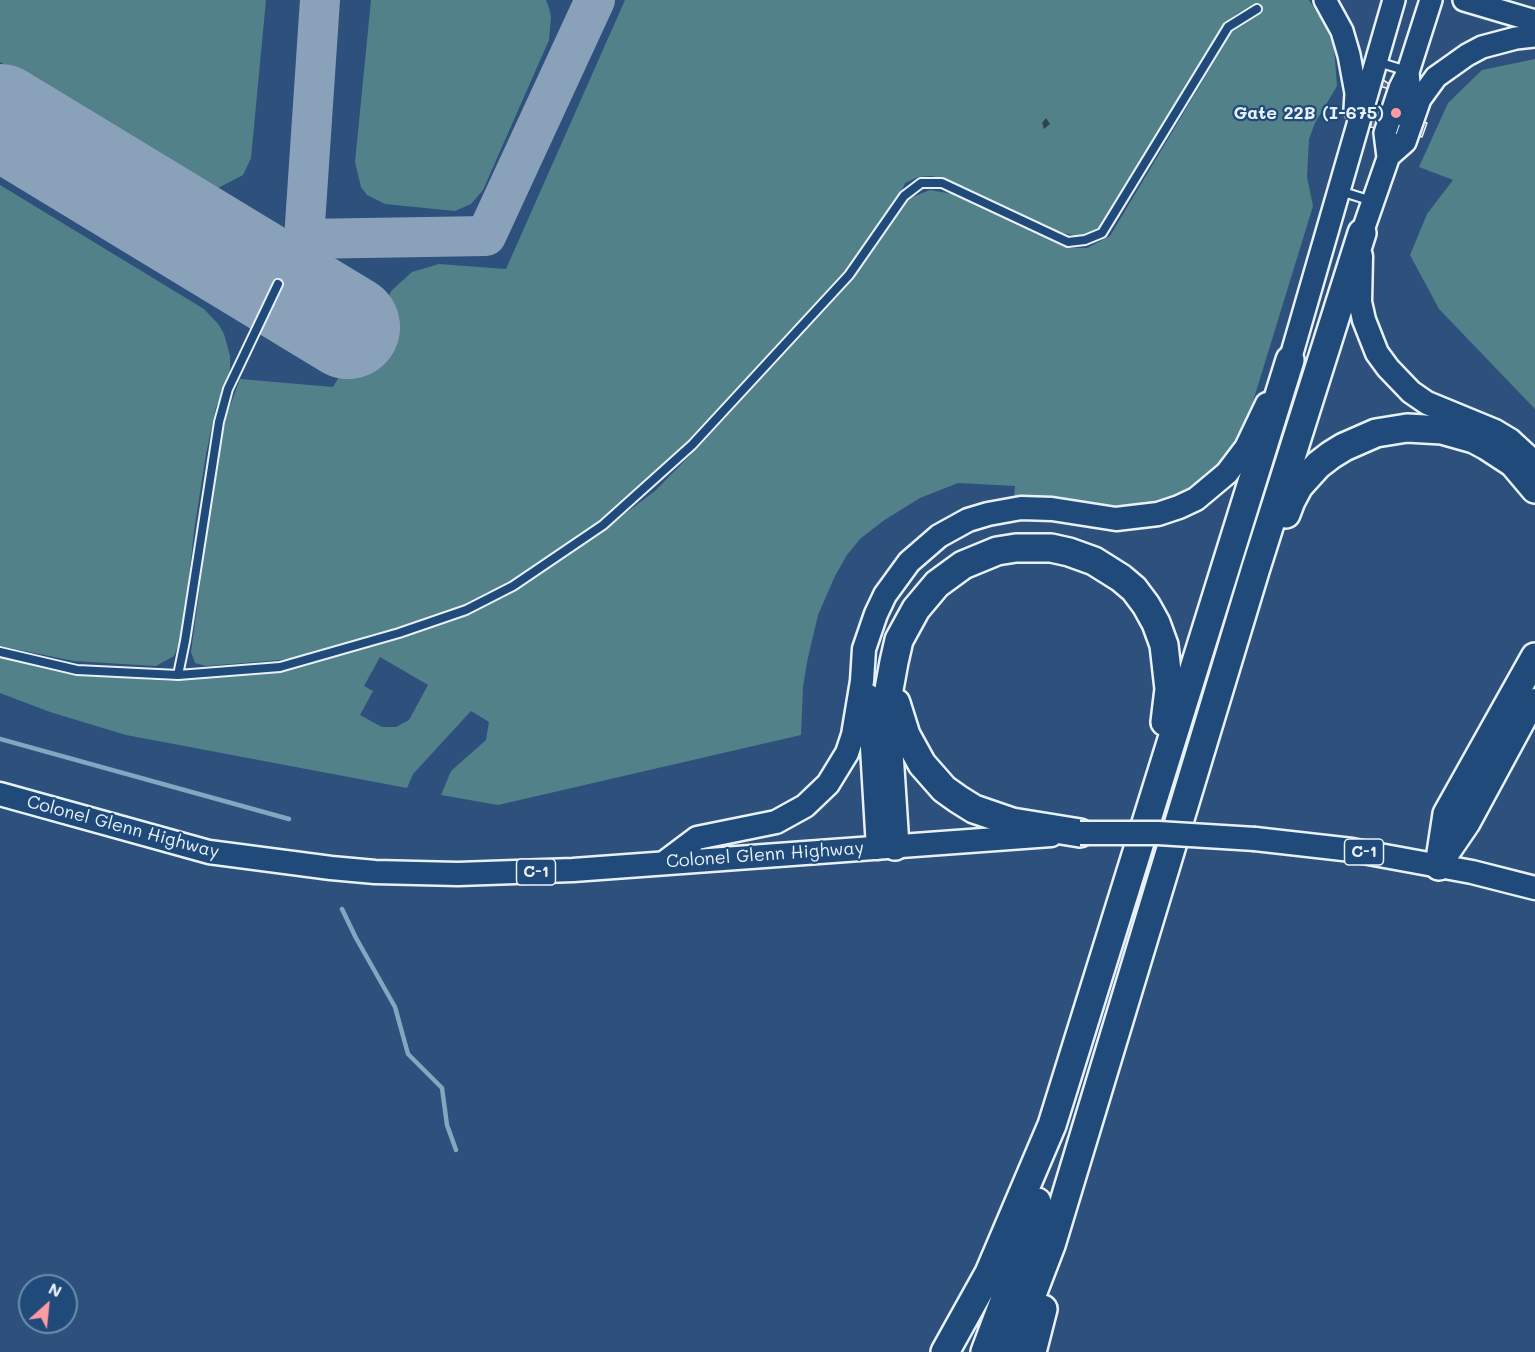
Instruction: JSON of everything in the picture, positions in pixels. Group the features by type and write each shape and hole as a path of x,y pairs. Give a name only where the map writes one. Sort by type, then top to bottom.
{"highway":[{"path":"1010,1352 1051,1245 1255,570 1362,233"},
{"path":"945,1352 989,1273 1052,1125 1290,360"},
{"path":"1255,570 1283,523 1291,501 1308,476 1318,465 1344,447 1376,434 1407,428 1455,433 1474,440 1507,459 1535,489"},
{"path":"886,847 886,706 900,640 908,622 937,584 963,565 997,551 1016,548 1051,548 1081,556 1105,568 1134,589 1156,623 1164,645 1169,688 1162,771"},
{"path":"1439,867 1447,814 1535,657"},
{"path":"891,686 906,735 913,749 922,764 944,789 974,809 993,817 1080,833"},
{"path":"985,1352 1015,1272 1054,1146 1052,1125"},
{"path":"1032,1352 1056,1264 1051,1245"}],"main road":[{"path":"1362,233 1360,302 1370,337 1388,368 1411,392 1427,403 1495,431 1510,440 1535,462"},
{"path":"664,862 698,838 776,822 805,806 834,777 854,735 862,681 862,664 868,634 885,595 909,562 939,536 968,520 1004,510 1052,508 1098,518 1137,518 1158,514 1196,499 1227,473 1246,448 1290,360"},
{"path":"862,681 868,692 886,847"},
{"path":"1439,867 1468,824 1535,700"},
{"name":"Colonel Glenn Highway","path":"0,794 209,852 332,868 458,874 573,870 1080,833 1158,833 1255,839 1352,850 1472,872 1535,888"}],"street":[{"path":"1325,0 1342,31 1353,75 1356,93 1351,146"},
{"path":"1290,360 1394,0"},
{"path":"1388,157 1385,133 1431,0"},
{"path":"1464,0 1535,21"},
{"path":"1410,95 1482,47 1516,38 1535,36"},
{"path":"1362,233 1410,95 1408,72"},
{"path":"1388,157 1405,142 1420,99 1436,77"}],"lane":[{"path":"0,652 76,670 178,675 280,667 466,610 513,586 603,525 692,445 849,275 904,196 921,183 942,183 1068,242 1085,240 1102,233 1228,27 1257,9"},
{"path":"1375,61 1408,72"},
{"path":"1340,191 1373,201"},
{"path":"178,675 186,641 221,413 228,389 279,284"}],"green space":[{"path":"0,0 266,0 251,158 243,175 218,188 199,183 0,62"},
{"path":"371,0 546,0 551,17 549,40 483,190 471,204 455,211 385,204 367,195 361,187 355,162"},
{"path":"625,0 1309,0 1325,25 1334,47 1337,86 1315,123 1309,139 1307,177 1313,206 1243,434 1223,466 1194,488 1171,500 1121,510 1014,499 1015,486 958,483 920,498 883,521 860,539 847,555 818,615 803,687 801,735 498,805 441,795 451,771 486,740 489,722 471,711 413,774 407,788 126,735 50,712 0,693 0,656 77,674 170,681 284,670 384,643 465,614 528,581 590,540 655,491 854,277 910,198 930,190 953,194 1069,248 1087,248 1110,236 1233,30 1260,13 1260,7 1254,5 1238,13 1223,25 1100,229 1092,235 1083,237 1063,233 946,179 931,176 918,177 905,183 897,202 853,264 687,444 643,486 588,530 508,583 464,605 398,630 341,648 280,660 206,666 195,663 191,652 217,458 227,414 240,379 333,387 392,290 412,272 439,264 506,269","holes":["380,657 428,685 409,720 396,727 382,727 360,715 373,691 364,686"]},
{"path":"1535,59 1535,409 1439,309 1410,255 1427,214 1453,180 1419,167 1448,103 1482,70"},
{"path":"0,185 204,309 224,334 230,356 229,376 216,407 206,454 194,531 183,634 174,656 156,666 74,661 0,646"}],"building":[{"name":"Gate 22B (I-675)","path":"1380,78 1425,107 1419,120 1427,123 1422,137 1370,127 1371,125 1367,123"},
{"path":"1377,85 1389,89 1380,120 1368,117"}],"waterway":[{"path":"0,739 289,819"},
{"path":"342,909 395,1007 408,1054 442,1088 447,1125 456,1150"}],"taxiway":[{"path":"298,296 320,0"},
{"path":"304,239 486,236 595,0"}],"runway":[{"path":"0,116 348,327"}],"place":[{"name":"Gate 22B (I-675)","path":"1396,113"}]}
